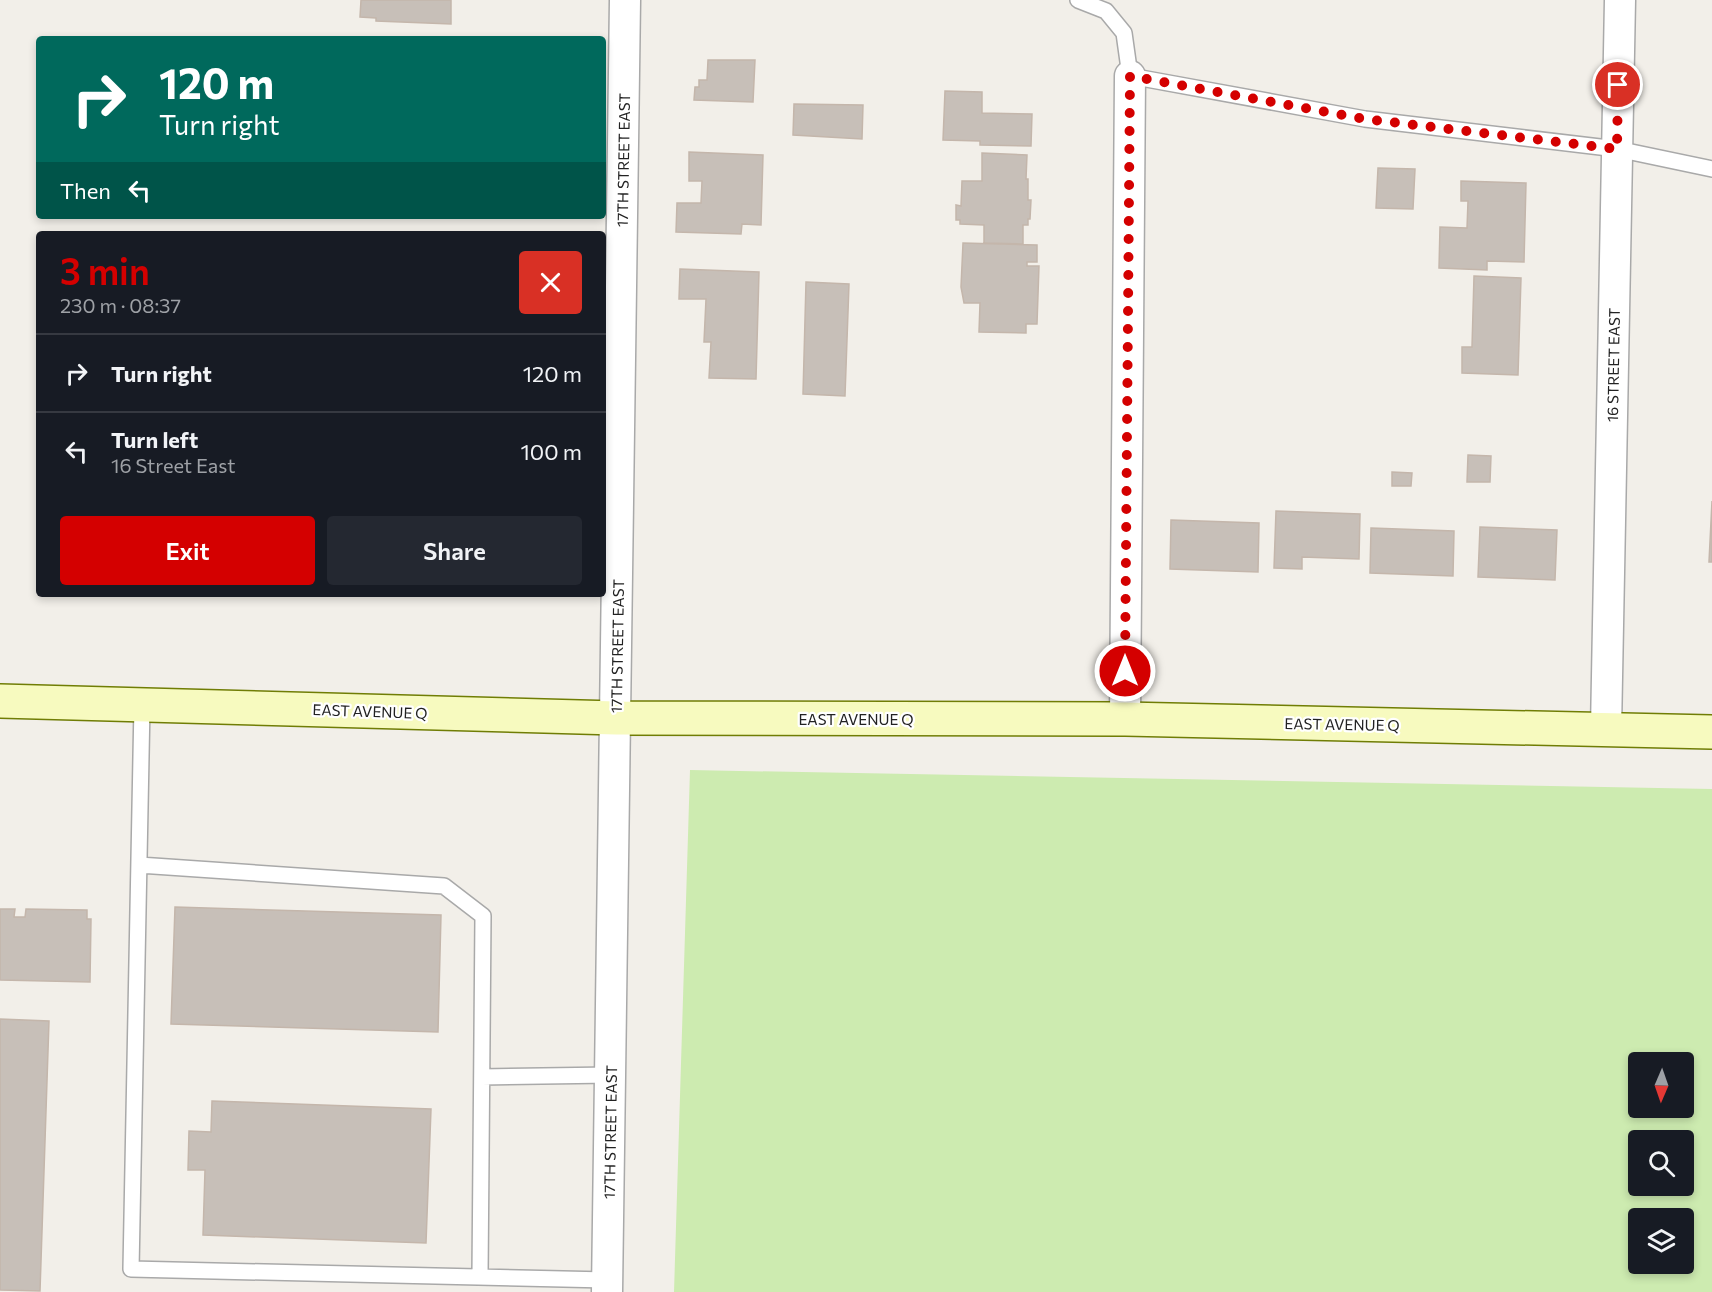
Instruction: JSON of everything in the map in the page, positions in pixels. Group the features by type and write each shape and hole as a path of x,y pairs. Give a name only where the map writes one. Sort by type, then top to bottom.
{"main road":[{"name":"EAST AVENUE Q","path":"0,701 616,718 1125,719 1712,732"}],"street":[{"name":"17TH STREET EAST","path":"607,1286 625,0"},
{"name":"16 STREET EAST","path":"1606,729 1620,0"},
{"path":"1125,719 1130,76"}],"lane":[{"path":"1078,0 1106,11 1124,33 1130,76 1365,119 1617,149 1712,170"},
{"path":"142,705 131,1269 480,1277 607,1286"},
{"path":"139,865 444,886 483,916 480,1277"},
{"path":"482,1077 611,1075"}],"green space":[{"path":"690,770 1712,789 1712,1292 674,1292"}],"building":[{"path":"361,0 451,0 451,24 376,21 376,18 360,17"},
{"path":"708,60 755,60 753,102 694,100 695,87 699,87 699,80 707,80"},
{"path":"945,91 982,92 982,113 1032,114 1031,146 980,145 980,141 943,140"},
{"path":"794,104 863,105 862,139 793,135"},
{"path":"689,152 763,155 761,225 742,224 741,234 676,232 677,203 701,203 702,181 689,181"},
{"path":"982,153 1027,155 1026,179 1028,179 1028,200 1031,200 1030,219 1028,219 1028,225 1023,225 1023,244 984,243 984,225 960,224 960,220 956,220 956,205 961,206 962,181 982,181"},
{"path":"1378,168 1415,169 1413,209 1376,208"},
{"path":"1461,181 1526,183 1524,262 1487,261 1487,270 1439,268 1440,227 1467,228 1468,201 1461,201"},
{"path":"963,243 1037,245 1037,262 1027,262 1027,266 1039,266 1037,324 1026,324 1026,333 979,332 980,303 964,303 961,287"},
{"path":"680,269 759,272 756,379 709,378 711,342 704,342 706,299 679,299"},
{"path":"1474,276 1521,278 1518,375 1462,373 1462,347 1472,347"},
{"path":"806,282 849,284 845,396 803,394"},
{"path":"1468,455 1491,456 1490,482 1467,482"},
{"path":"1392,472 1412,473 1411,486 1392,486"},
{"path":"1712,501 1712,562 1709,562"},
{"path":"1276,511 1360,514 1359,559 1302,557 1302,569 1274,568"},
{"path":"1171,520 1259,523 1258,572 1170,569"},
{"path":"1480,527 1557,530 1555,580 1478,577"},
{"path":"1371,528 1454,531 1453,576 1370,573"},
{"path":"175,907 441,915 438,1032 171,1024"},
{"path":"0,909 15,909 14,917 25,917 26,909 87,910 87,919 91,919 90,982 0,980"},
{"path":"0,1019 49,1021 40,1291 0,1290"},
{"path":"212,1101 431,1109 426,1243 203,1235 205,1170 188,1170 189,1131 211,1132"}],"route":[{"path":"1125,671 1130,76 1365,119 1617,149 1618,85"}]}
